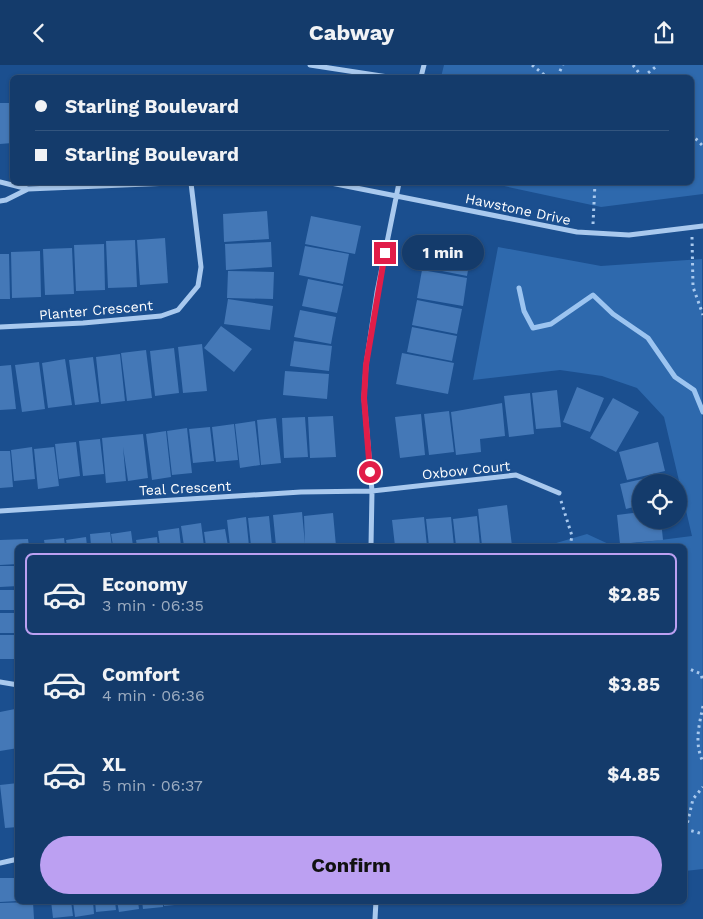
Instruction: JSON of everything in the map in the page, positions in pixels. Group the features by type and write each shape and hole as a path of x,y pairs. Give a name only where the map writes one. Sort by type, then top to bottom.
{"street":[{"path":"310,65 375,75"},
{"path":"12,185 28,189 123,185"},
{"name":"Planter Crescent","path":"0,327 161,316 178,310 198,285 201,267 191,185"},
{"name":"Hawstone Drive","path":"341,185 577,232 629,235 703,226"},
{"path":"371,544 372,491 364,398 366,365 377,292 399,185"},
{"path":"0,201 28,189"},
{"name":"Oxbow Court","path":"372,491 516,475 559,493"},
{"name":"Teal Crescent","path":"0,511 301,492 372,491"},
{"path":"0,681 15,684"},
{"path":"0,863 15,860"},
{"path":"375,919 376,904"}],"path":[{"path":"532,65 544,75"},
{"path":"633,65 641,75"},
{"path":"646,75 658,65"},
{"path":"593,233 595,185"},
{"path":"692,227 693,287 703,315"},
{"path":"559,493 572,536 570,544"},
{"path":"687,668 701,675 703,682"},
{"path":"703,706 698,735 698,750 703,762"},
{"path":"687,825 693,799 703,787"},
{"path":"687,829 703,833"}],"shaded area":[{"path":"444,65 703,65 703,194 601,207 499,185 694,185 694,75 442,75"},
{"path":"498,247 601,266 702,259 703,869 687,871 687,544 629,544 692,536 687,515 687,474 677,474 664,417 637,388 602,376 560,370 473,380"},
{"path":"587,534 609,544 553,544"}],"building":[{"path":"0,103 10,103 10,143 0,144"},
{"path":"267,211 269,239 224,242 223,214"},
{"path":"311,216 361,226 355,254 305,244"},
{"path":"165,238 168,283 140,285 137,240"},
{"path":"422,238 472,247 467,276 417,266"},
{"path":"135,240 137,287 108,288 106,241"},
{"path":"271,242 272,267 226,270 225,244"},
{"path":"104,244 105,290 76,291 74,245"},
{"path":"305,246 349,254 343,284 299,275"},
{"path":"72,248 74,294 45,295 43,249"},
{"path":"40,251 41,297 12,298 11,252"},
{"path":"0,254 9,254 10,299 0,299"},
{"path":"422,270 467,278 463,306 417,298"},
{"path":"228,271 274,272 273,299 227,298"},
{"path":"308,279 343,286 337,313 302,306"},
{"path":"228,299 273,306 270,330 224,324"},
{"path":"417,300 462,309 457,334 412,325"},
{"path":"300,310 336,317 331,344 294,337"},
{"path":"221,326 252,349 234,372 204,348"},
{"path":"412,327 457,336 452,361 407,352"},
{"path":"294,341 332,346 329,371 290,366"},
{"path":"202,344 207,391 183,393 178,347"},
{"path":"174,348 179,393 155,396 150,351"},
{"path":"146,350 152,398 127,401 121,353"},
{"path":"402,353 454,363 448,394 396,384"},
{"path":"120,354 125,401 101,404 96,357"},
{"path":"93,357 99,402 75,405 69,360"},
{"path":"65,359 72,405 48,408 42,363"},
{"path":"39,362 45,409 22,412 15,365"},
{"path":"11,365 16,409 0,410 0,366"},
{"path":"285,371 329,374 327,399 283,395"},
{"path":"577,387 604,398 590,432 563,422"},
{"path":"557,390 561,427 536,429 532,393"},
{"path":"530,393 534,434 509,437 504,396"},
{"path":"613,398 639,412 616,452 590,438"},
{"path":"502,403 505,436 480,439 481,452 456,455 451,412"},
{"path":"449,411 454,452 429,455 424,414"},
{"path":"421,414 425,455 400,458 395,417"},
{"path":"333,416 336,457 310,458 308,417"},
{"path":"305,417 308,457 284,458 282,418"},
{"path":"276,418 281,463 261,465 257,420"},
{"path":"255,421 260,465 240,468 235,424"},
{"path":"234,424 238,460 216,462 212,427"},
{"path":"210,427 214,461 193,463 189,429"},
{"path":"187,428 192,473 172,475 167,431"},
{"path":"166,431 171,477 152,480 146,434"},
{"path":"143,434 148,478 128,481 123,447 126,481 106,483 102,438"},
{"path":"100,439 104,474 83,476 79,441"},
{"path":"76,442 80,476 59,479 55,444"},
{"path":"658,442 665,471 652,474 632,474 632,479 627,480 619,452"},
{"path":"32,447 35,479 14,481 11,450"},
{"path":"54,447 59,486 38,489 34,449"},
{"path":"0,451 10,451 13,487 0,488"},
{"path":"632,481 632,507 626,509 620,484"},
{"path":"507,505 512,544 482,544 478,509"},
{"path":"302,512 305,544 276,544 273,515"},
{"path":"333,513 336,544 305,544 304,516"},
{"path":"632,513 632,529 662,529 663,540 620,544 617,515"},
{"path":"269,516 272,544 251,544 248,518"},
{"path":"477,516 480,544 456,544 453,519"},
{"path":"246,517 249,544 230,544 227,520"},
{"path":"424,517 427,544 395,544 392,520"},
{"path":"451,517 454,544 429,544 426,519"},
{"path":"201,523 204,544 184,544 181,526"},
{"path":"179,528 181,544 160,544 158,531"},
{"path":"225,529 228,544 206,544 204,532"},
{"path":"131,531 133,544 113,544 111,534"},
{"path":"110,532 112,544 91,544 90,534"},
{"path":"86,537 87,544 67,544 66,540"},
{"path":"157,537 158,544 137,544 136,540"},
{"path":"64,538 65,544 45,544 44,540"},
{"path":"28,539 29,544 15,544 15,564 0,565 0,540"},
{"path":"0,566 15,566 15,586 0,587"},
{"path":"0,590 15,590 15,610 0,610"},
{"path":"0,613 15,613 15,633 0,633"},
{"path":"0,635 15,635 15,659 0,659"},
{"path":"15,709 15,748 0,751 0,712"},
{"path":"15,783 15,827 5,828 0,785"},
{"path":"0,878 15,878 15,901 0,902"},
{"path":"0,903 33,904 34,919 0,919"},
{"path":"51,904 71,904 73,916 53,918"},
{"path":"73,904 93,904 94,914 75,917"},
{"path":"95,904 115,904 116,910 96,912"},
{"path":"118,904 138,904 139,909 119,912"},
{"path":"142,904 163,904 163,907 143,909"},
{"path":"164,904 185,904 164,906"}],"waterway":[{"path":"519,288 524,311 533,328 551,324 593,295 613,314 648,338 675,377 694,390 703,412"}],"route":[{"path":"370,472 364,398 366,365 385,253"}]}
